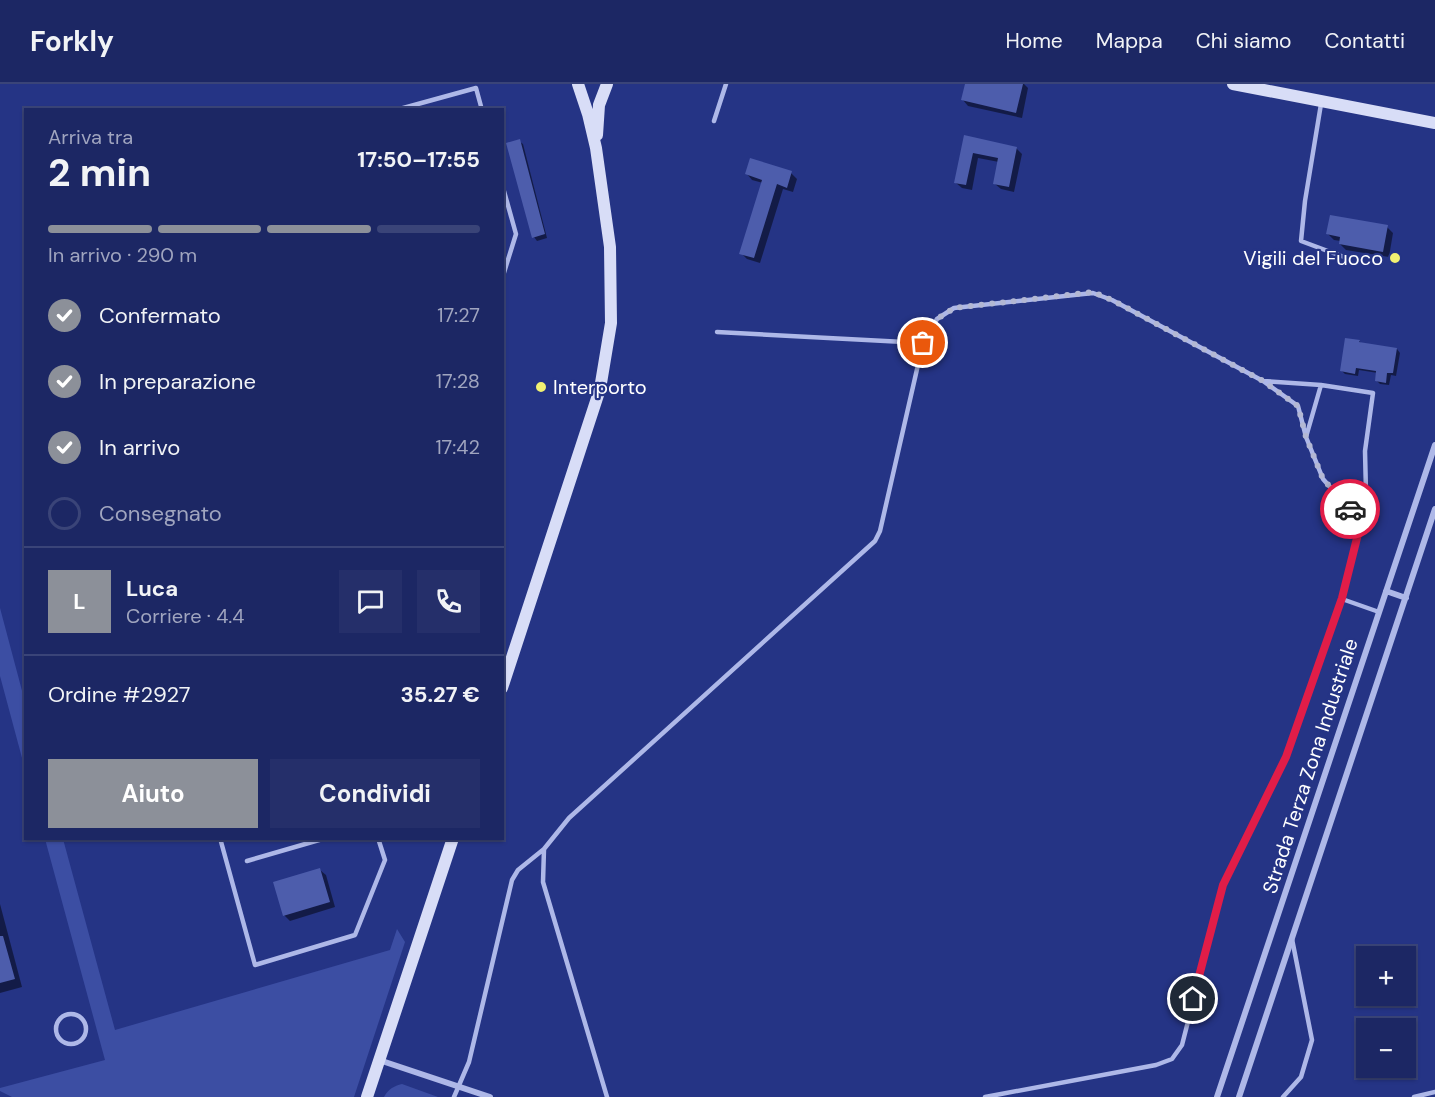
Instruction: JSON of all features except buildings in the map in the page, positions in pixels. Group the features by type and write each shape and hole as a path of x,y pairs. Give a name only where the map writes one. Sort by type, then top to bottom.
{"main road":[{"path":"504,682 600,389 611,323 610,258 596,148 578,84"},
{"path":"596,148 599,105 607,84"},
{"path":"1233,84 1435,123"},
{"path":"367,1097 452,840"}],"street":[{"name":"Strada Terza Zona Industriale","path":"1217,1097 1435,445"},
{"name":"Strada Terza Zona Industriale","path":"1239,1097 1435,509"},
{"path":"1386,591 1406,598"},
{"path":"379,1060 490,1097"}],"lane":[{"path":"714,121 726,84"},
{"path":"403,108 476,88 481,108"},
{"path":"1321,101 1301,241 1344,257"},
{"path":"504,191 516,234 504,273"},
{"path":"454,1097 469,1062 512,880 518,870 544,849 570,818 875,542 880,531 923,343 937,319 954,308 1093,292 1112,300 1263,381 1298,406 1306,437 1323,479 1361,522"},
{"path":"717,332 923,343"},
{"path":"985,1097 1156,1065 1172,1059 1182,1045 1223,885 1286,757 1342,598 1366,493 1365,451 1373,393 1321,384 1263,381"},
{"path":"1306,437 1321,384"},
{"path":"1342,598 1379,612"},
{"path":"221,840 255,966 355,935 385,860 379,840"},
{"path":"247,861 319,840"},
{"path":"544,849 543,882 607,1097"},
{"path":"1283,1097 1301,1077 1312,1040 1292,938"},
{"path":"72,1013 81,1016 86,1025 86,1035 80,1042 70,1045 61,1041 56,1032 56,1023 63,1015 72,1013"},
{"path":"1414,1097 1435,1092"}],"shaded area":[{"path":"0,608 24,698 24,765 0,676"},
{"path":"45,840 63,840 115,1030 390,950 397,929 405,942 354,1097 12,1097 0,1091 0,1088 105,1060"},
{"path":"402,1084 438,1097 384,1097 392,1088"}],"way so far":[{"path":"923,343 937,319 954,308 1093,292 1263,381 1298,406 1306,437 1323,479 1350,509"}],"place":[{"name":"Vigili del Fuoco","path":"1395,258"},
{"name":"Interporto","path":"541,387"}],"route":[{"path":"1193,999 1223,885 1286,757 1342,598 1361,522 1350,509"}]}
